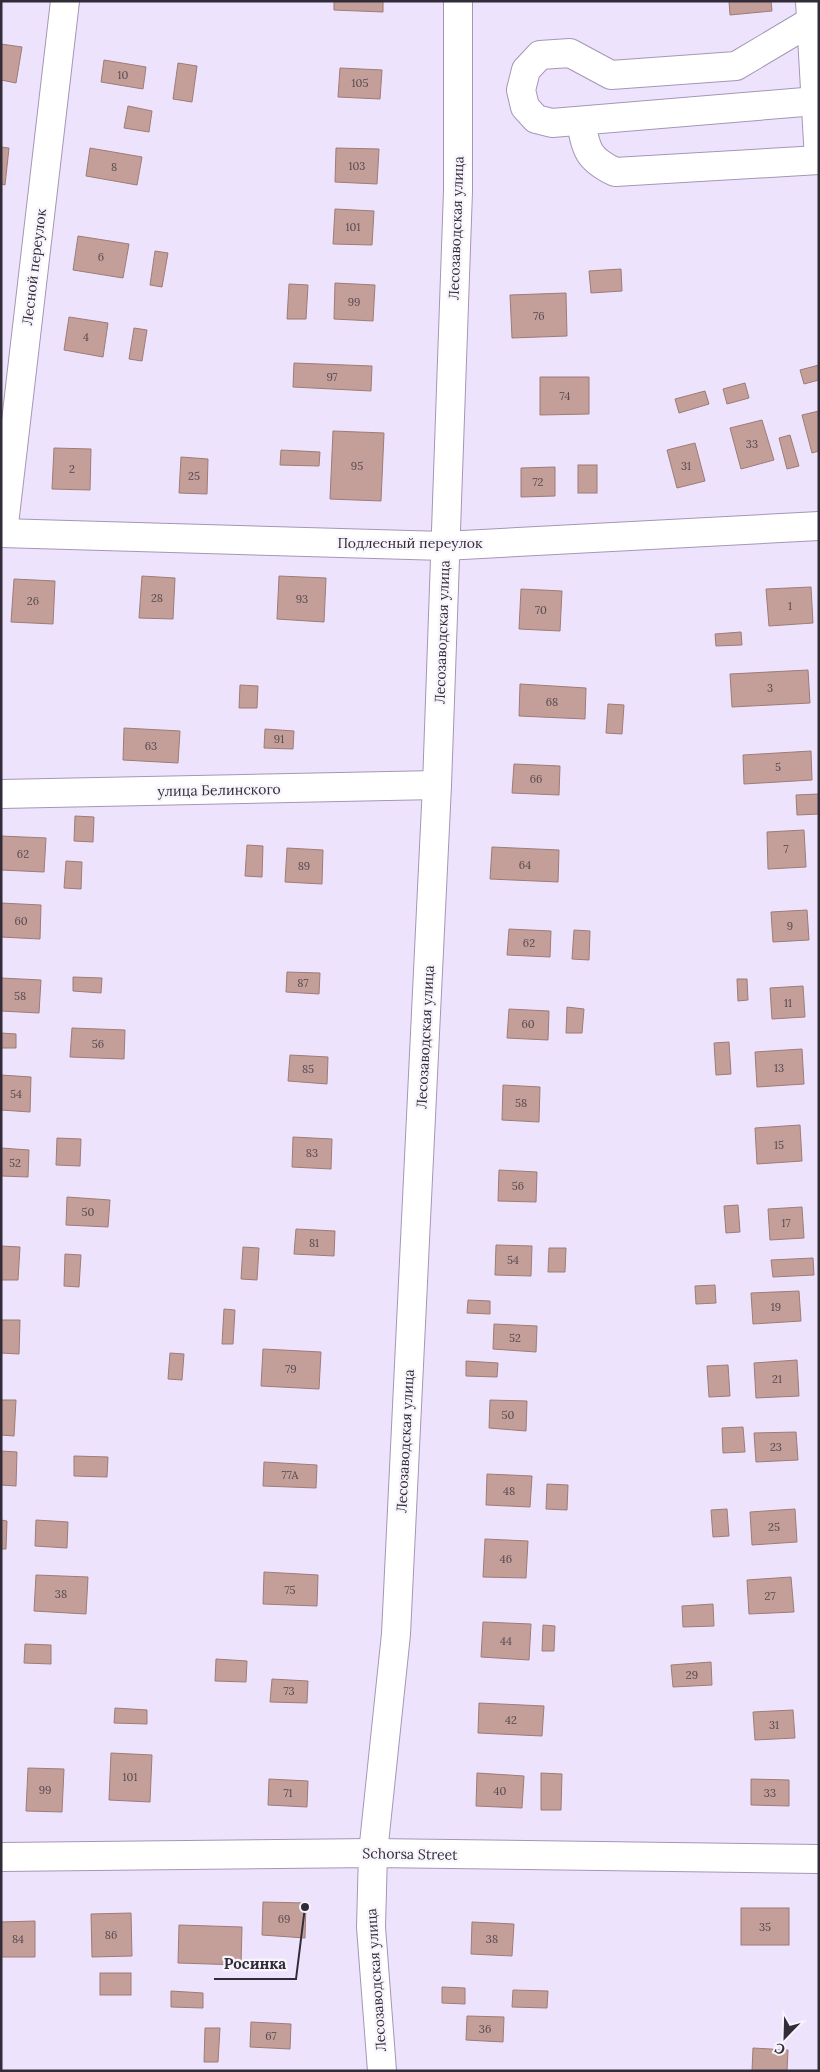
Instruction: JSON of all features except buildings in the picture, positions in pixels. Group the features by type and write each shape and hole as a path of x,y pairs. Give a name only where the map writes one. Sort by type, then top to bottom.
{"street":[{"name":"Лесной переулок","path":"2,533 65,1"},
{"name":"Лесозаводская улица","path":"382,2071 371,1927 372,1853 396,1634 437,785 458,191 458,1"},
{"path":"581,122 586,149 598,164 614,172 819,160 810,12"},
{"path":"810,12 736,66 612,75 570,53 540,55 526,70 521,90 525,107 536,119 552,123 816,101"},
{"name":"Подлесный переулок","path":"2,533 444,546 819,526"},
{"name":"улица Белинского","path":"1,794 437,785"},
{"name":"Schorsa Street","path":"1,1857 372,1853 819,1859"}],"place":[{"name":"Росинка","path":"305,1907"}]}
